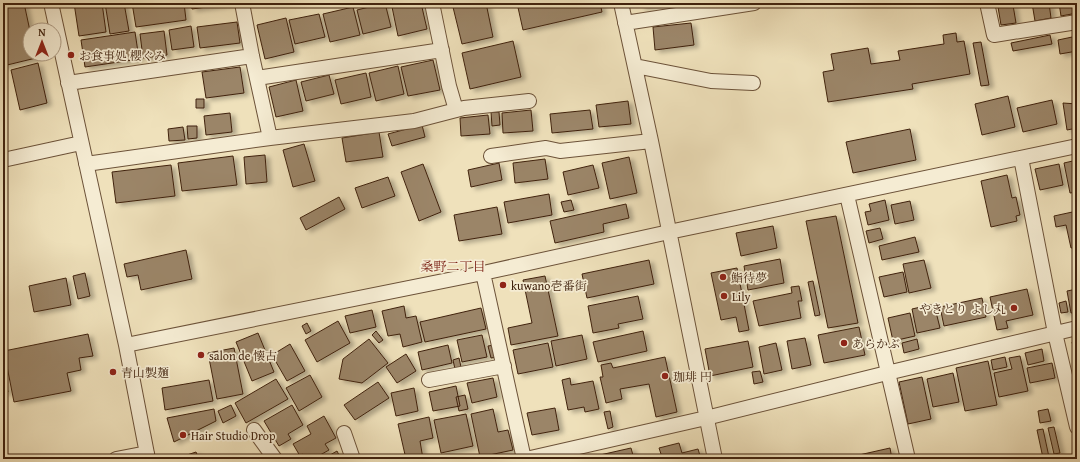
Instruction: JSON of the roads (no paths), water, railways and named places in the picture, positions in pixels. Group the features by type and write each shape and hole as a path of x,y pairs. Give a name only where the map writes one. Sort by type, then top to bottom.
{"street":[{"path":"51,3 126,345 148,456 116,459"},
{"path":"242,3 256,78 270,138"},
{"path":"432,3 449,86 456,110"},
{"path":"621,3 651,141 668,232 715,459"},
{"path":"625,22 754,3"},
{"path":"987,3 994,35 1077,22"},
{"path":"256,78 442,50"},
{"path":"68,83 252,56"},
{"path":"635,66 710,81 753,82"},
{"path":"86,164 270,138 414,121 464,108 529,101"},
{"path":"491,156 546,148 560,151 651,141"},
{"path":"3,160 81,143"},
{"path":"126,345 483,273 668,232 1077,146"},
{"path":"1021,158 1055,333 1076,422"},
{"path":"847,195 908,459"},
{"path":"483,273 525,459 568,454 706,418 1077,328"},
{"path":"429,380 504,366"},
{"path":"254,430 275,459"},
{"path":"344,433 353,459"}],"place":[{"name":"お食事処 櫻ぐみ","path":"71,55"},
{"name":"鮨待夢","path":"723,277"},
{"name":"kuwano壱番街","path":"503,285"},
{"name":"Lily","path":"724,296"},
{"name":"やきとり よし丸","path":"1014,308"},
{"name":"あらかぶ","path":"844,343"},
{"name":"salon de 懐古","path":"201,355"},
{"name":"青山製麺","path":"113,372"},
{"name":"珈琲 円","path":"665,376"},
{"name":"Hair Studio Drop","path":"183,435"}],"district":[{"name":"桑野二丁目","path":"453,266"}]}
